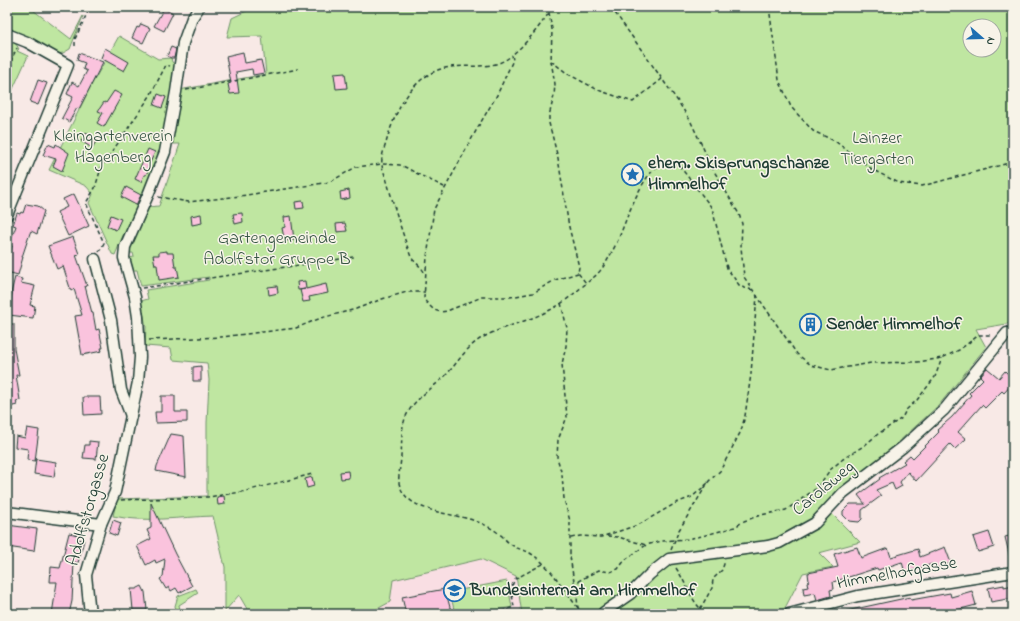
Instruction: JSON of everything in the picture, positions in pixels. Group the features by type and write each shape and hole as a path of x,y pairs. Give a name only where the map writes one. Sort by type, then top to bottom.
{"street":[{"name":"Adolfstorgasse","path":"90,614 86,575 101,524 115,492 138,382 140,341 138,317 123,254 127,239 148,195 165,152 183,43 192,18 199,7"},
{"path":"7,34 20,39 68,64 7,215"},
{"path":"95,259 111,320 121,390 132,416"},
{"name":"Carolaweg","path":"669,559 768,546 779,543 815,523 843,493 903,447 944,410 1008,333"},
{"path":"7,512 101,524"},
{"path":"603,614 630,594 650,574 669,559"},
{"name":"Himmelhofgasse","path":"789,614 858,596 1013,572"}],"path":[{"path":"75,46 75,39 90,7"},
{"path":"547,7 552,29 551,60 555,90 549,123 559,166 569,227 578,260 578,273 586,283"},
{"path":"425,274 421,266 411,257 382,164 388,135 397,113 413,88 426,76 444,68 483,66 500,63 506,60 522,48 554,7"},
{"path":"611,7 690,120 714,170 739,214 742,224 740,247 744,277 797,354 811,365 831,370 871,363 918,362 942,358 959,350 979,335 1008,333"},
{"path":"769,7 779,80 791,107 813,130 835,141 873,170 899,183 922,186 1013,162"},
{"path":"7,68 20,39"},
{"path":"512,55 513,60 497,95 434,209 425,274 424,298 434,310 441,312 482,297 510,297 533,293 555,280 578,273"},
{"path":"551,60 568,74 598,90 633,102 662,79"},
{"path":"95,259 104,243 86,203 95,188 101,168 150,96 166,65 179,70"},
{"path":"187,90 298,69"},
{"path":"584,614 553,573 531,554 511,545 488,526 477,521 423,508 402,493 399,481 404,420 412,406 444,377 469,347 498,330 545,312 561,303 596,275 606,262 618,240 639,189 664,162 670,161 678,164 712,208 727,268 739,285 753,290"},
{"path":"148,195 189,202 240,196 330,182 356,167 382,164 400,165 436,184 445,187"},
{"path":"133,291 209,278 354,257"},
{"path":"140,341 221,337 296,328 321,318 356,309 382,299 407,292 425,292"},
{"path":"570,538 580,536 601,537 638,525 676,503 692,497 720,471 740,432 745,416 751,374 757,295"},
{"path":"561,303 567,328 566,346 562,364 567,417 558,440 557,457 562,475 564,499 570,521 570,556 576,587 578,608"},
{"path":"576,587 580,580 599,570 610,572 618,569 625,560 646,545 662,540 688,539 735,528 744,521 761,515 786,510 817,488 830,470 843,458 865,446 878,434 902,418 906,410 917,400 935,377 942,358"},
{"path":"117,500 208,497 242,492 312,474"},
{"path":"706,614 694,602 681,575 669,559 670,552 679,530 709,481"},
{"path":"606,536 618,537 646,545"},
{"path":"700,609 712,588 713,579 722,570 726,556 725,551"},
{"path":"495,614 514,607 511,588 515,579 543,564"}],"shaded area":[{"name":"Bundesinternat am Himmelhof","path":"481,559 516,576 522,614 368,614 390,602 392,580"}],"green space":[{"path":"7,7 29,7 71,39 83,16 70,49 63,53 57,54 13,32 7,27"},
{"path":"255,7 1013,7 1013,323 976,329 986,347 939,405 826,508 860,542 819,553 833,567 803,573 785,608 760,614 522,614 516,576 481,559 393,580 390,602 368,614 250,614 239,595 225,611 225,567 213,516 138,519 113,516 117,499 207,496 207,423 209,380 207,363 173,360 171,348 145,346 146,327 141,301 148,299 146,290 209,280 209,277 141,286 137,270 133,270 130,258 134,257 133,253 129,253 129,250 147,207 159,206 180,144 169,144 179,90 266,74 262,36 227,37 232,18"},
{"name":"Kleingartenverein Hagenberg","path":"119,36 158,59 171,58 172,62 177,66 162,152 129,228 124,233 115,255 112,254 89,203 93,194 86,186 49,170 92,84"},
{"path":"7,40 16,44 19,49 17,51 28,56 7,102"},
{"path":"507,581 512,607 478,614 455,614 450,592"},
{"path":"196,589 198,593 179,605 181,614 177,614 175,606 178,596"}],"building":[{"path":"164,8 173,13 164,31 154,26"},
{"path":"141,24 150,28 143,43 132,38 137,27 139,28"},
{"path":"171,47 176,49 174,58 167,56"},
{"path":"105,48 129,62 124,71 101,58"},
{"path":"243,52 245,63 261,60 264,73 253,75 252,69 236,72 239,93 230,94 228,84 231,83 226,56"},
{"path":"79,53 103,62 79,109 77,108 69,122 62,118 73,97 67,94 72,82 79,86 87,71 83,69 85,63 77,60"},
{"path":"345,73 347,88 336,89 334,74"},
{"path":"38,80 47,83 38,105 30,102"},
{"path":"114,91 122,95 104,127 97,123 103,113 98,111 104,102 106,103"},
{"path":"158,94 166,97 162,108 154,105"},
{"path":"86,133 97,140 92,148 81,141"},
{"path":"48,144 55,147 56,144 69,153 62,171 53,166 56,159 43,155"},
{"path":"148,149 155,152 146,175 144,175 141,182 135,179"},
{"path":"126,187 141,195 136,205 121,197"},
{"path":"349,190 350,198 341,200 340,192"},
{"path":"74,194 89,226 68,236 57,212 67,207 63,199"},
{"path":"303,201 304,208 296,209 295,202"},
{"path":"26,204 38,206 44,211 37,234 31,231 30,233 18,275 7,272 7,261 12,246 9,245 16,226 13,225 17,213 23,213"},
{"path":"242,213 243,222 235,224 233,214"},
{"path":"201,214 202,223 192,225 191,216"},
{"path":"111,215 121,219 116,230 107,226"},
{"path":"291,216 294,240 287,241 287,237 284,238 282,228 285,227 284,217"},
{"path":"345,223 347,231 337,232 336,224"},
{"path":"73,237 79,254 76,255 87,286 85,286 93,313 96,330 99,329 103,348 101,348 102,351 82,355 75,316 82,315 74,289 71,291 63,266 57,269 48,246"},
{"path":"167,251 167,253 173,253 175,267 177,267 179,277 159,280 157,265 155,265 153,255 159,255 159,252"},
{"path":"15,277 22,279 21,283 35,286 30,305 35,306 33,318 9,315 11,293"},
{"path":"305,281 306,289 326,284 328,293 309,297 310,301 303,302 300,290 305,289 298,290 297,282"},
{"path":"277,286 278,293 269,295 268,287"},
{"name":"Sender Himmelhof","path":"812,319 816,327 807,331 803,324"},
{"path":"7,324 14,324 14,349 19,375 16,375 20,400 16,401 17,405 9,407 7,402"},
{"path":"201,366 201,381 193,381 193,367"},
{"path":"987,368 999,378 1005,371 1013,379 1013,383 1004,393 1002,391 985,408 982,405 958,432 966,439 955,449 950,444 916,481 908,472 900,482 902,486 895,490 892,483 876,490 881,496 862,510 862,519 859,522 849,521 843,515 843,511 850,504 865,504 858,495 880,479 879,478 905,463 903,461 910,455 913,458 939,432 937,430 952,417 971,395 969,393 983,379 980,376"},
{"path":"161,396 175,396 175,412 187,412 187,422 156,423 155,412 161,412"},
{"path":"83,397 100,397 101,414 84,415"},
{"path":"27,428 39,430 35,461 27,460 28,449 15,447 16,436 25,438"},
{"path":"171,434 184,436 186,477 156,471"},
{"path":"89,441 98,442 96,459 83,458 85,445 89,445"},
{"path":"36,459 56,462 54,477 34,474"},
{"path":"348,471 349,478 341,479 340,472"},
{"path":"312,477 314,486 307,488 305,479"},
{"path":"224,496 225,504 218,505 217,497"},
{"path":"151,503 192,586 179,593 176,588 171,591 169,587 166,589 160,579 163,577 165,559 156,563 155,560 146,565 137,546 151,539 147,530 151,528"},
{"path":"113,520 121,523 117,536 109,533"},
{"path":"7,525 37,529 34,551 7,547"},
{"path":"989,532 994,547 978,552 973,537"},
{"path":"69,533 78,535 77,539 84,540 78,563 74,562 72,601 69,614 52,614 57,582 50,582 51,567 60,568"},
{"path":"1013,535 1013,557 1010,558 1005,537"},
{"path":"857,547 861,558 888,548 891,557 918,549 920,557 945,547 951,563 934,569 932,564 905,573 902,562 833,582 834,589 830,590 831,596 817,600 815,593 804,595 803,588 808,587 808,573 838,567 834,554"},
{"path":"1004,585 1004,587 1013,585 1013,598 991,602 988,588"},
{"path":"142,586 145,592 147,610 133,610 131,589 136,589"},
{"path":"445,589 451,611 447,612 447,614 406,614 402,597"},
{"path":"972,591 976,605 953,612 942,614 936,614 936,611 921,614 846,614 846,611 910,597 911,600 950,593 951,597"}],"place":[{"name":"ehem. Skisprungschanze Himmelhof","path":"632,174"},
{"name":"Sender Himmelhof","path":"810,325"},
{"name":"Bundesinternat am Himmelhof","path":"455,591"}],"park label":[{"name":"Lainzer Tiergarten","path":"877,149"},
{"name":"Gartengemeinde Adolfstor Gruppe B","path":"277,249"}]}
